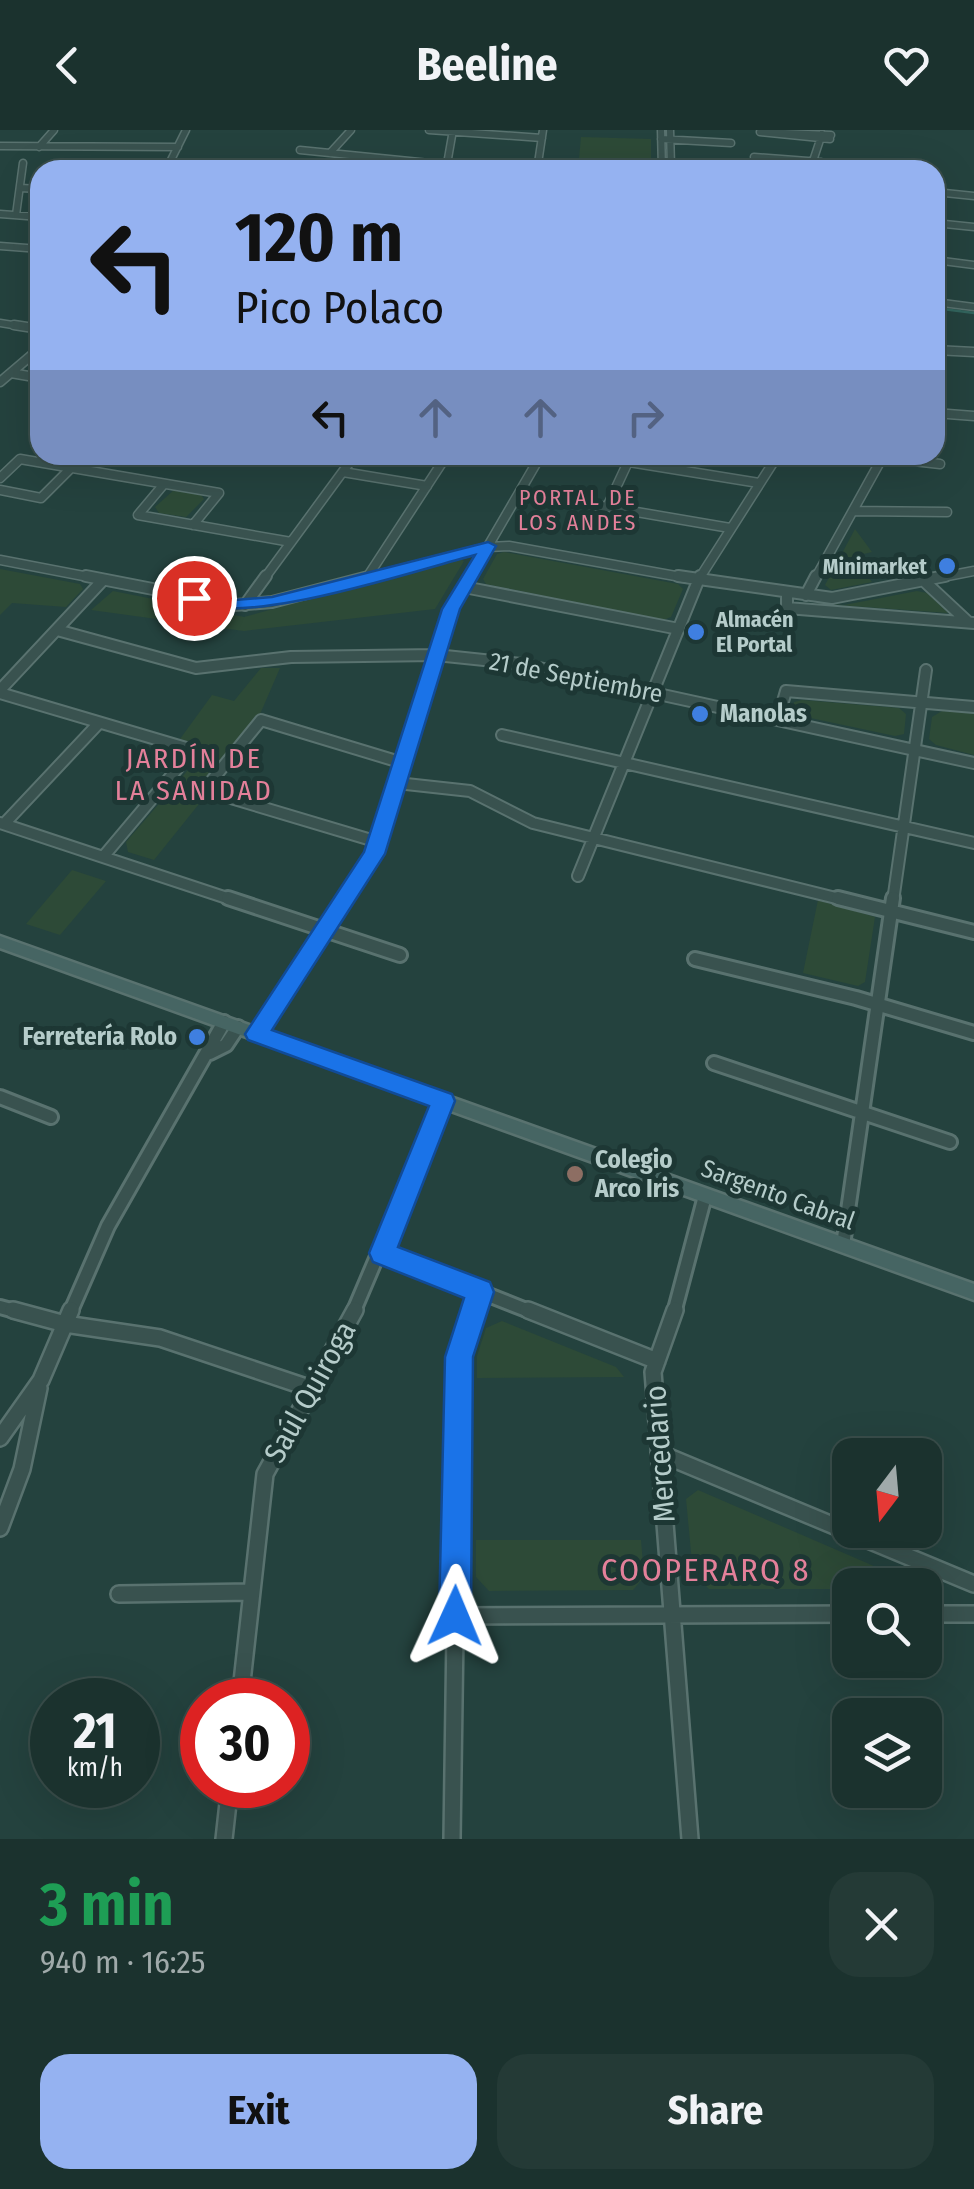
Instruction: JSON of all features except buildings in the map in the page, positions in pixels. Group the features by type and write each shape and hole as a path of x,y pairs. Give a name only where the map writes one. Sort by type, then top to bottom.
{"main road":[{"name":"Sargento Cabral","path":"0,942 974,1292"}],"street":[{"path":"39,147 54,130"},
{"path":"171,160 186,130"},
{"path":"330,153 351,130"},
{"path":"429,130 542,134 538,160"},
{"path":"662,130 662,160"},
{"path":"670,130 671,160"},
{"path":"448,160 453,132"},
{"path":"822,134 760,132 831,135 822,160"},
{"path":"814,160 822,134"},
{"path":"661,138 732,143"},
{"path":"0,146 178,147"},
{"path":"300,150 388,160"},
{"path":"754,158 784,160"},
{"path":"16,215 24,164"},
{"path":"20,188 30,188"},
{"path":"945,190 974,194"},
{"path":"0,214 30,216"},
{"path":"945,227 974,230"},
{"path":"0,246 30,248"},
{"path":"945,261 974,265"},
{"path":"945,304 974,308"},
{"path":"0,322 30,327"},
{"path":"945,351 974,352"},
{"path":"0,382 30,356"},
{"path":"10,373 30,376"},
{"path":"945,414 974,416"},
{"path":"0,478 20,459 30,461"},
{"path":"54,465 219,493 193,524"},
{"path":"245,605 348,465"},
{"path":"368,576 441,465"},
{"path":"257,1034 378,842 436,655 464,587 535,465"},
{"path":"606,507 627,465"},
{"path":"647,465 760,483"},
{"path":"578,876 699,580 772,465"},
{"path":"806,595 878,465"},
{"path":"0,490 41,498 71,468"},
{"path":"343,472 427,486"},
{"path":"164,484 138,515 290,542"},
{"path":"520,492 730,528"},
{"path":"852,511 882,516 917,510 948,512"},
{"path":"0,560 245,605 272,602 488,546 509,546 787,594 841,598 974,571"},
{"path":"102,856 193,750 0,692 104,580"},
{"path":"924,581 971,623"},
{"path":"464,587 679,629"},
{"path":"787,594 787,608 971,623"},
{"name":"21 de Septiembre","path":"57,630 196,668 291,657 436,655 521,664 974,763"},
{"path":"843,1245 926,670"},
{"path":"778,720 786,692 974,707"},
{"path":"378,842 204,790 260,720 403,763"},
{"path":"99,723 2,823 400,955"},
{"path":"502,735 974,843"},
{"path":"397,782 470,792 533,822 974,932"},
{"path":"694,959 974,1033"},
{"path":"0,1528 22,1469 41,1380 108,1226 171,1111 210,1052 226,1045 231,1025"},
{"path":"714,1064 950,1142"},
{"path":"0,1098 51,1117"},
{"name":"Saúl Quiroga","path":"242,1678 265,1474 382,1253 443,1101"},
{"name":"Mercedario","path":"690,1839 653,1372 684,1285 705,1196"},
{"path":"382,1253 657,1361"},
{"path":"452,1839 459,1357 480,1292"},
{"path":"0,1307 65,1324 160,1338 312,1389"},
{"path":"0,1438 41,1380"},
{"path":"659,1452 974,1584"},
{"path":"120,1594 252,1592"},
{"path":"455,1616 832,1614"},
{"path":"942,1614 974,1614"},
{"path":"224,1839 227,1808"}],"green space":[{"path":"581,137 651,139 651,160 579,160"},
{"path":"174,490 204,499 186,517 159,513 155,507"},
{"path":"855,529 872,552 851,557 872,582 831,590 825,585"},
{"path":"504,552 678,584 683,589 671,617 663,620 486,584 483,579 497,554"},
{"path":"458,558 464,561 435,609 244,631 91,610 113,591 244,617"},
{"path":"0,569 80,584 83,589 66,607 12,603 0,615"},
{"path":"917,591 927,593 948,613 796,602 844,605"},
{"path":"261,668 280,668 261,712 191,794 203,799 154,860 128,852 126,842 207,748 180,739 212,695 234,701"},
{"path":"794,702 899,708 906,714 904,734 895,736 801,716 792,709"},
{"path":"942,711 974,713 974,755 936,745 929,739 932,717"},
{"path":"72,870 106,881 60,935 26,924"},
{"path":"818,900 875,917 865,982 858,986 803,973"},
{"path":"502,1321 616,1367 624,1377 477,1378 477,1356 486,1328"},
{"path":"698,1490 878,1568 832,1568 832,1589 709,1589 693,1573 686,1499"},
{"path":"476,1540 641,1540 644,1577 633,1590 489,1591 476,1577"}],"waterway":[{"path":"945,309 974,313"}],"place":[{"name":"Minimarket","path":"947,566"},
{"name":"Almacén El Portal","path":"696,632"},
{"name":"Manolas","path":"700,714"},
{"name":"Ferretería Rolo","path":"197,1037"},
{"name":"Colegio Arco Iris","path":"575,1174"}],"district":[{"name":"PORTAL DE LOS ANDES","path":"578,510"},
{"name":"JARDÍN DE LA SANIDAD","path":"194,774"},
{"name":"COOPERARQ 8","path":"706,1570"}],"route":[{"path":"194,598 235,605 272,602 488,546 451,609 374,854 257,1034 443,1101 382,1253 480,1292 459,1357 455,1616"}]}
